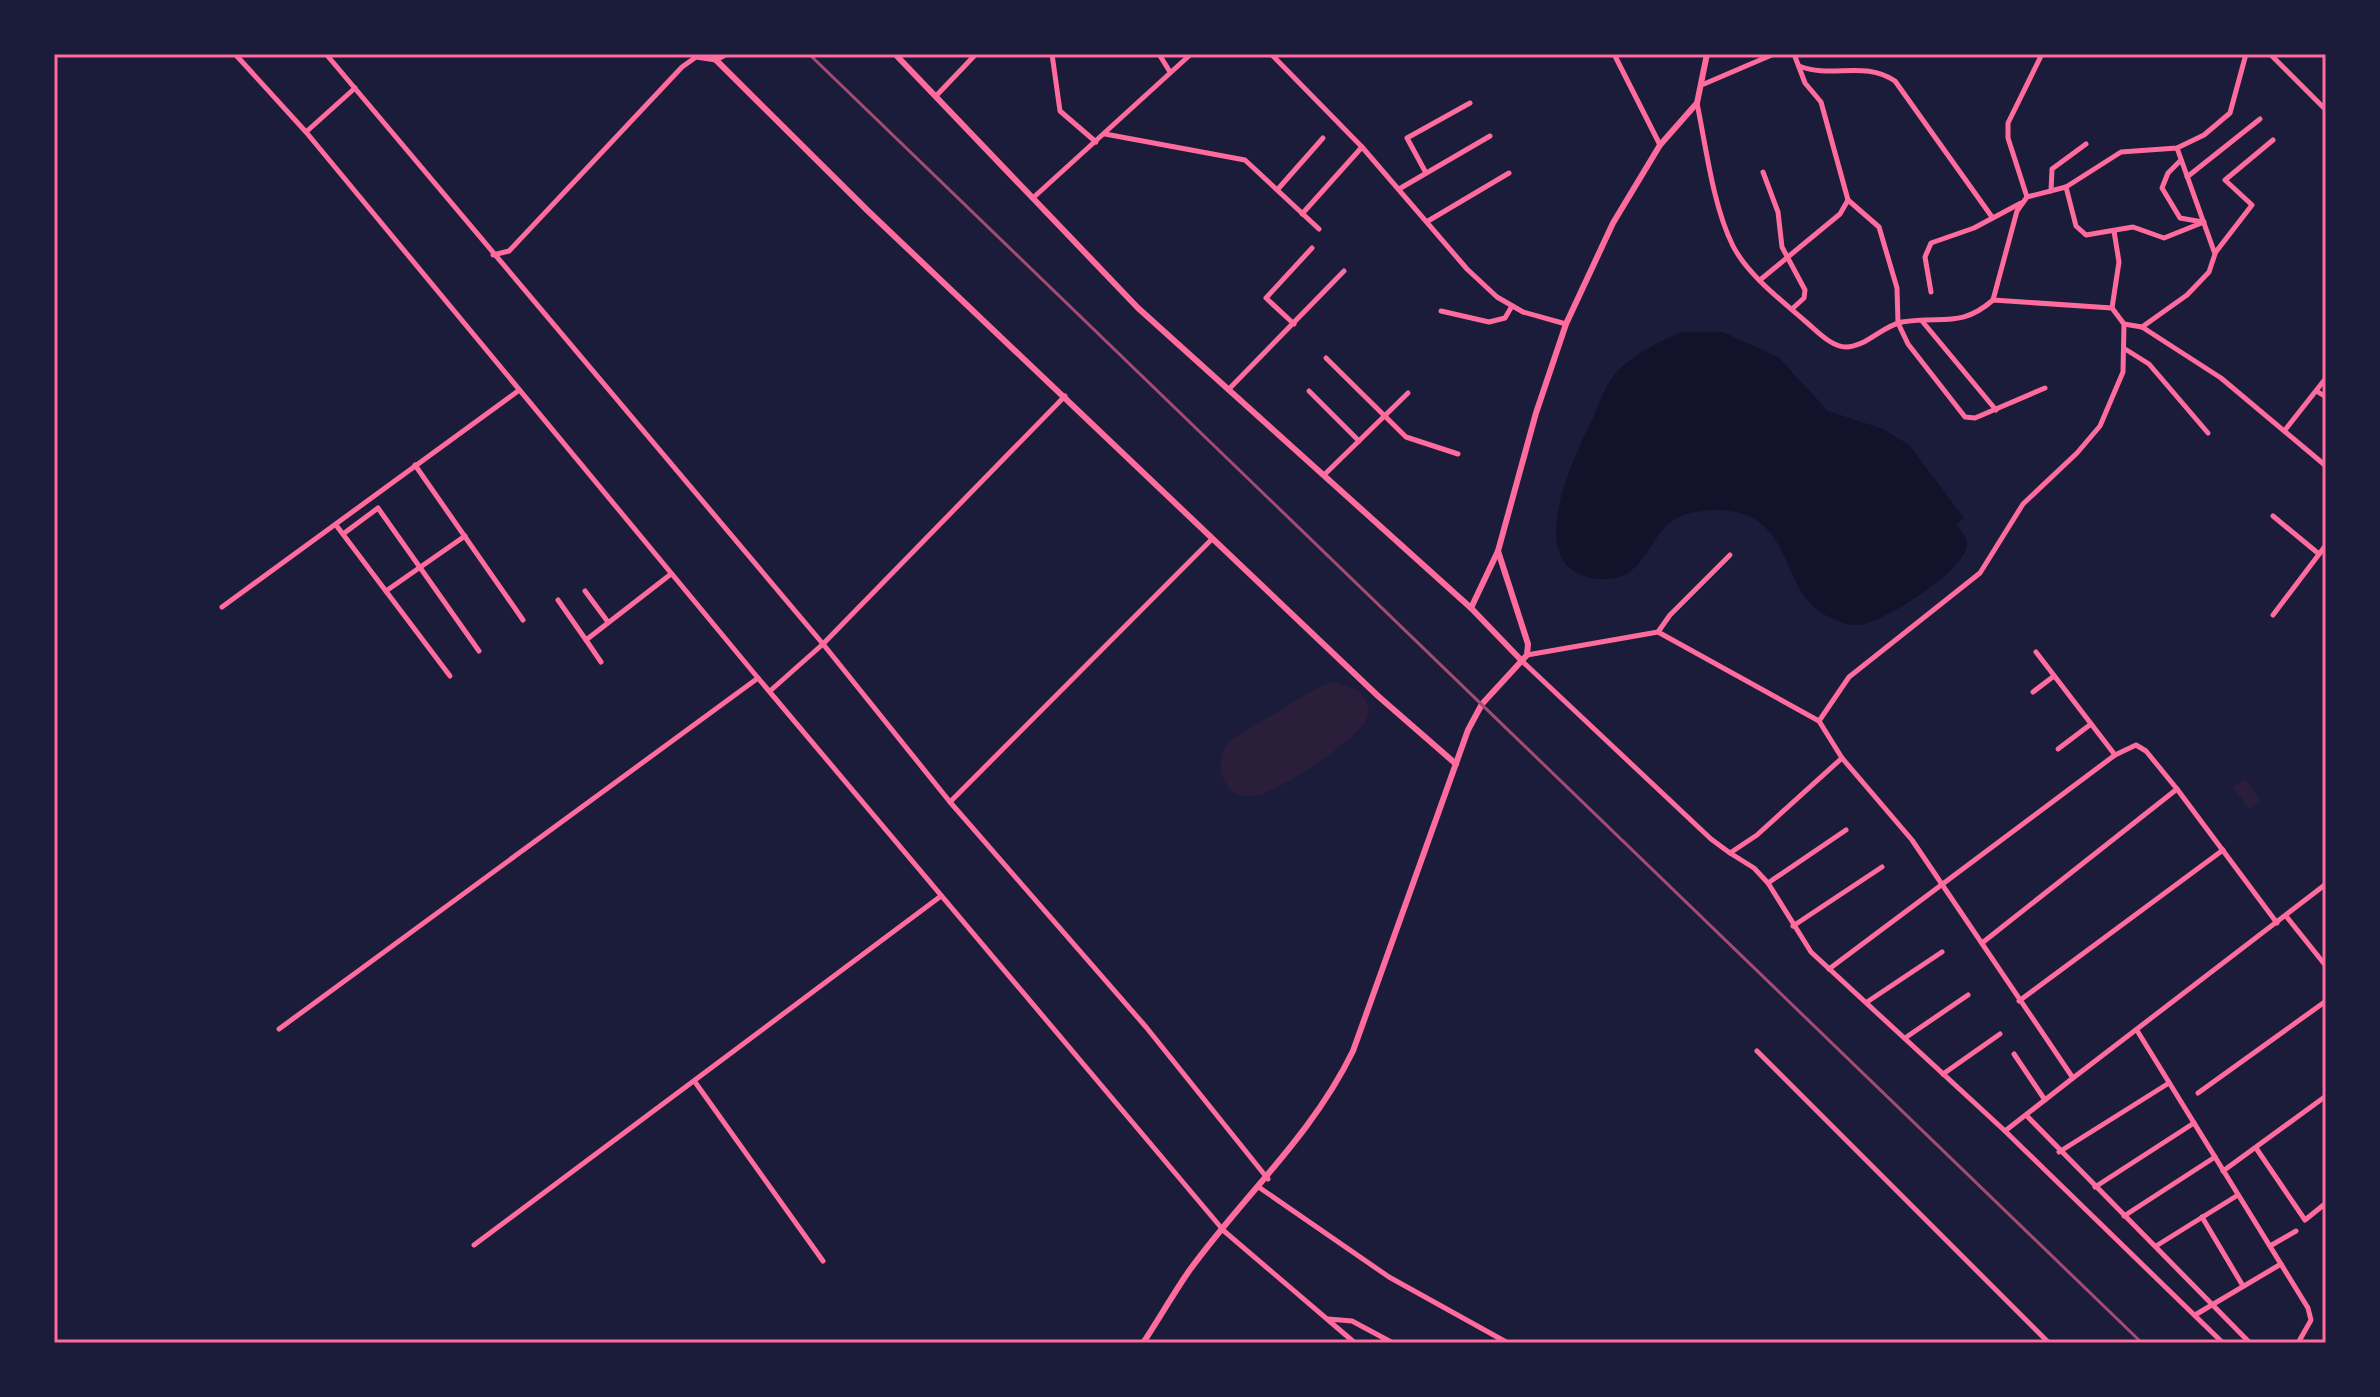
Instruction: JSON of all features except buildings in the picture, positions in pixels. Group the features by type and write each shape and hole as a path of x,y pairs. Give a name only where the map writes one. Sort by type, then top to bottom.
{"street":[{"path":"235,54 306,132 518,391 1224,1231 1355,1343"},
{"path":"326,54 823,644 950,802 1146,1027 1268,1179"},
{"path":"493,255 509,251 682,67 696,57 727,54"},
{"path":"895,54 1034,197 1083,255 1525,658 1711,839 1768,883 1793,926 1829,969 2005,1131 2223,1343"},
{"path":"936,96 976,54"},
{"path":"1052,54 1060,111 1096,142"},
{"path":"1159,54 1170,72"},
{"path":"1034,197 1191,54"},
{"path":"1271,54 1362,147 1467,269 1512,306 1544,320 1566,324"},
{"path":"1614,54 1660,145"},
{"path":"1471,608 1498,551 1510,497 1566,324 1613,223 1660,145 1697,103 1704,84 1707,54"},
{"path":"1704,84 1774,54"},
{"path":"1794,54 1805,83 1821,102 1848,200 1879,227 1897,288 1898,323 1913,353 1969,419 2045,388"},
{"path":"1697,103 1714,184 1733,247 1760,280 1792,309 1829,341 1846,347 1898,323 1956,321 1977,314 1993,300 2024,200 2008,138 2008,123 2042,54"},
{"path":"1931,292 1925,257 1931,243 1959,234 2024,200 2066,187 2121,152 2177,148 2204,135 2230,113 2246,54"},
{"path":"2270,54 2326,110"},
{"path":"713,57 867,210 1212,539 1456,764"},
{"path":"1798,65 1823,73 1871,69 1895,81 1992,217"},
{"path":"306,132 355,88"},
{"path":"1426,173 1407,138 1470,103"},
{"path":"2187,177 2260,119"},
{"path":"1105,134 1227,154 1245,160 1319,229"},
{"path":"1399,189 1490,136"},
{"path":"1278,189 1323,138"},
{"path":"2142,327 2187,295 2209,272 2215,254 2252,205 2225,180 2273,140"},
{"path":"2051,191 2052,169 2086,144"},
{"path":"1302,214 1362,147"},
{"path":"2177,148 2215,254"},
{"path":"2181,160 2168,173 2162,188 2180,218 2204,222"},
{"path":"1763,172 1778,212 1786,258 1806,294 1792,309"},
{"path":"1428,221 1509,173"},
{"path":"2066,187 2076,226 2086,235 2133,227 2164,238 2204,222"},
{"path":"1760,280 1840,214 1848,200"},
{"path":"1819,721 1849,677 1980,573 2023,504 2077,453 2100,426 2115,397 2125,349 2124,324 2112,308 2119,262 2114,230"},
{"path":"1294,324 1266,298 1312,248"},
{"path":"1229,389 1344,271"},
{"path":"1993,300 2112,308"},
{"path":"1441,311 1489,322 1505,318 1512,306"},
{"path":"1922,320 1996,410"},
{"path":"2124,324 2142,327 2221,378 2326,466"},
{"path":"2125,349 2149,364 2208,433"},
{"path":"1326,358 1406,437 1458,454"},
{"path":"2285,430 2326,378"},
{"path":"222,607 518,391"},
{"path":"1309,391 1359,441"},
{"path":"2318,392 2326,397"},
{"path":"1324,475 1408,393"},
{"path":"770,691 823,644 1065,396"},
{"path":"415,465 523,620"},
{"path":"343,534 378,508 479,651"},
{"path":"2273,516 2319,554"},
{"path":"336,525 450,676"},
{"path":"386,591 465,536"},
{"path":"950,802 1212,539"},
{"path":"2273,615 2326,545"},
{"path":"1143,1343 1190,1270 1268,1179 1334,1089 1353,1051 1456,764 1482,704 1525,658 1528,644 1498,551"},
{"path":"1658,632 1670,615 1730,555"},
{"path":"586,640 671,574"},
{"path":"585,591 608,622"},
{"path":"558,600 601,662"},
{"path":"1525,658 1658,632 1819,721 1842,758 1912,840 2073,1078"},
{"path":"2036,652 2115,755"},
{"path":"2033,692 2054,676"},
{"path":"279,1029 758,678"},
{"path":"2058,749 2091,724"},
{"path":"1829,969 2115,755 2136,745 2146,751 2177,789 2277,923"},
{"path":"1730,853 1757,835 1842,758"},
{"path":"1982,943 2177,789"},
{"path":"1768,883 1846,830"},
{"path":"2019,1001 2223,850"},
{"path":"1793,926 1882,867"},
{"path":"2005,1131 2138,1032 2326,884"},
{"path":"474,1245 941,896"},
{"path":"2286,916 2326,966"},
{"path":"1867,1002 1942,952"},
{"path":"1905,1038 1968,995"},
{"path":"2198,1093 2326,1001"},
{"path":"2138,1032 2311,1314 2298,1343"},
{"path":"1943,1074 2000,1034"},
{"path":"1757,1051 2049,1343"},
{"path":"2014,1054 2045,1100"},
{"path":"695,1082 823,1261"},
{"path":"2059,1152 2169,1083"},
{"path":"2223,1171 2326,1096"},
{"path":"2026,1115 2250,1343"},
{"path":"2095,1187 2194,1123"},
{"path":"2256,1148 2305,1220 2326,1203"},
{"path":"2124,1216 2215,1157"},
{"path":"1260,1188 1389,1277 1508,1343"},
{"path":"2156,1246 2238,1195"},
{"path":"2202,1217 2243,1286"},
{"path":"2270,1246 2296,1231"},
{"path":"2195,1315 2281,1264"},
{"path":"1327,1319 1352,1321 1393,1343"}],"shaded area":[{"path":"1681,332 1723,332 1778,357 1828,411 1883,429 1909,445 1964,518 1956,525 1965,536 1967,545 1963,556 1938,581 1903,606 1858,625 1838,621 1819,611 1806,598 1772,535 1760,523 1743,514 1714,510 1677,518 1659,534 1638,565 1616,578 1601,579 1576,572 1562,557 1556,536 1558,512 1574,459 1615,374 1637,355"},
{"path":"1333,682 1358,690 1367,703 1369,712 1355,734 1305,771 1262,794 1239,795 1231,790 1221,773 1223,752 1229,741 1317,688"},
{"path":"2245,779 2261,800 2249,809 2233,787"}],"railway":[{"path":"809,54 2142,1343"}]}
